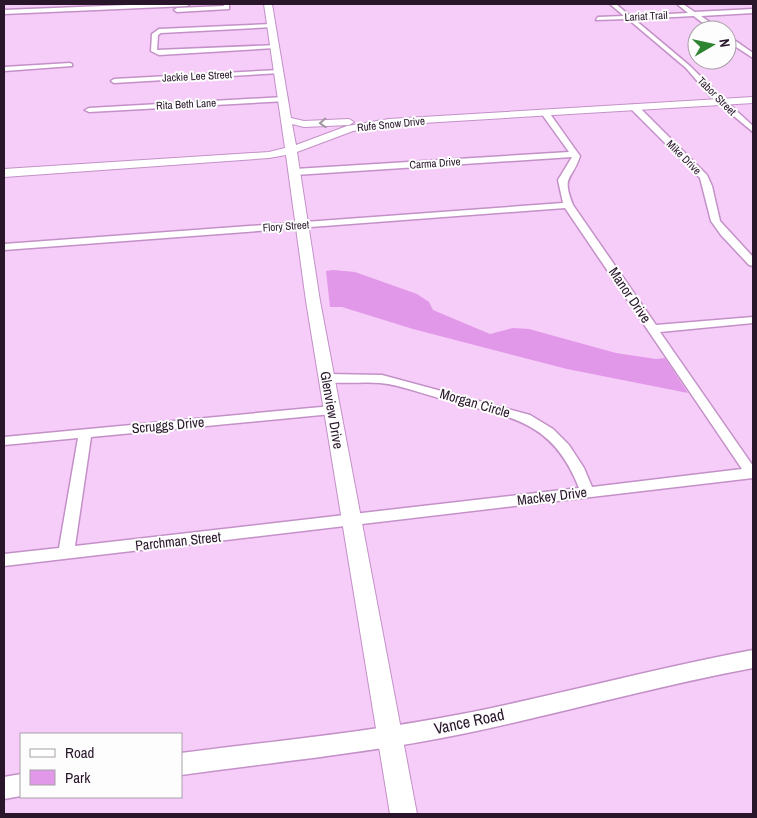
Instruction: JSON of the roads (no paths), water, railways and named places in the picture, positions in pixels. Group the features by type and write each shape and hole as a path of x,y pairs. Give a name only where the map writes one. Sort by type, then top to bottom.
{"main road":[{"name":"Glenview Drive","path":"268,4 284,99 313,301 404,814"},
{"name":"Rufe Snow Drive","path":"4,172 260,156 294,168 319,139 350,128 389,122 753,100"},
{"path":"287,120 304,124 389,122"},
{"path":"260,156 294,168 319,139"}],"street":[{"path":"4,12 187,4"},
{"path":"160,5 159,11 227,8 226,4"},
{"name":"Tabor Street","path":"613,4 688,67 753,130"},
{"path":"680,4 703,20"},
{"name":"Lariat Trail","path":"598,18 753,11"},
{"path":"272,26 158,32 155,34 155,53 275,46"},
{"path":"737,44 753,56"},
{"path":"4,69 70,65"},
{"name":"Jackie Lee Street","path":"114,81 279,72"},
{"name":"Rita Beth Lane","path":"89,110 284,99"},
{"name":"Mike Drive","path":"634,107 704,177 709,189 713,217 753,263"},
{"path":"545,112 575,154"},
{"name":"Carma Drive","path":"294,168 575,154"},
{"name":"Manor Drive","path":"575,154 575,160 562,181 563,194 568,204 752,473"},
{"name":"Flory Street","path":"4,247 568,204"},
{"path":"653,329 753,320"},
{"name":"Morgan Circle","path":"327,378 382,379 526,418 537,423 564,447 577,465 587,492"},
{"name":"Scruggs Drive","path":"4,441 332,410"},
{"path":"66,553 85,433"},
{"name":"Mackey Drive","path":"352,521 752,473"},
{"name":"Parchman Street","path":"4,560 352,521"},
{"name":"Vance Road","path":"182,764 390,736 462,724 693,670 753,659"},
{"path":"4,788 20,785"}]}
